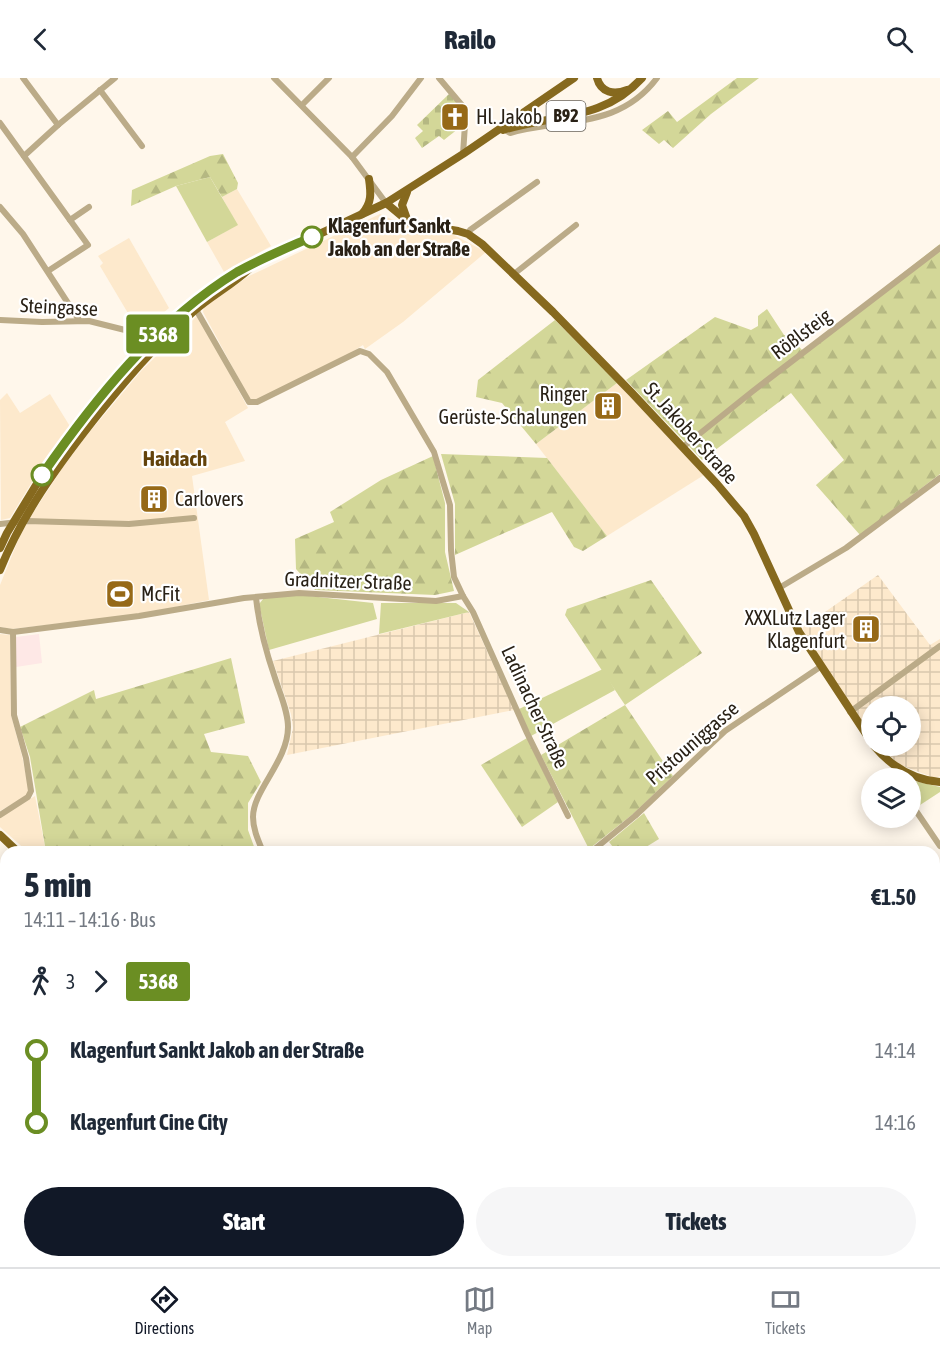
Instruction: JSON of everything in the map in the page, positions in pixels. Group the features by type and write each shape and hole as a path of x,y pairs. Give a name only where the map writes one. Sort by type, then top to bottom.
{"main road":[{"name":"B92","path":"597,78 602,88 612,93 619,93 634,87"},
{"name":"B92","path":"493,134 532,122 601,109 617,100 642,78"},
{"path":"0,548 52,467 122,378 176,316 194,306 240,270 386,203 573,79"},
{"path":"359,217 370,202 369,179"},
{"path":"409,189 402,205 404,216 410,223"},
{"name":"St. Jakober Straße","path":"386,203 410,223 468,234 482,244 683,447 744,516 764,552 795,625 861,727"},
{"path":"150,346 176,327 194,306"},
{"path":"176,316 176,327"},
{"path":"0,570 18,522"},
{"name":"St. Jakober Straße","path":"883,756 895,768"},
{"path":"921,779 940,782"},
{"path":"0,835 12,846"}],"street":[{"path":"23,78 58,125"},
{"path":"24,156 115,78"},
{"path":"274,78 352,157 386,203"},
{"path":"302,105 329,78"},
{"path":"352,157 392,116 421,78"},
{"path":"438,78 466,110 463,154"},
{"path":"505,130 510,134 540,126 580,122 610,114 638,98 657,78"},
{"path":"100,90 142,146"},
{"path":"0,123 88,245 48,271"},
{"path":"468,234 537,182"},
{"path":"0,207 17,225 79,320"},
{"path":"70,220 89,207"},
{"path":"514,274 576,225"},
{"name":"Rößlsteig","path":"683,447 940,248"},
{"path":"194,306 249,402 257,402 360,351 369,354 387,372 434,452 450,505 454,577 464,596"},
{"name":"Steingasse","path":"0,320 42,322 79,320 133,332 142,336 150,346"},
{"path":"779,588 846,548 940,478"},
{"path":"0,524 18,522 129,524 194,518"},
{"name":"Gradnitzer Straße","path":"0,630 13,632 139,616 244,598 299,593 436,601 464,596"},
{"name":"Ladinacher Straße","path":"464,596 568,816"},
{"path":"256,598 258,617 287,716 288,730 284,748 256,802 253,814 254,829 261,846"},
{"path":"0,815 28,797 31,791 26,758 14,715 13,632"},
{"path":"850,712 940,646"},
{"name":"Pristouniggasse","path":"598,846 635,816 724,731 820,667"},
{"path":"921,818 940,846"}],"shaded area":[{"path":"237,189 271,246 224,272 207,242 237,225 222,197"},
{"path":"380,214 414,229 454,235 486,252 403,322 365,349 363,345 344,357 256,401 249,398 203,312 204,307 249,276"},
{"path":"129,238 169,308 144,329 135,325 100,266 103,263 98,256"},
{"path":"198,315 248,408 225,422 245,461 192,476 209,600 142,614 12,629 0,627 0,585 19,538 33,513 87,435 142,370"},
{"path":"617,383 704,475 607,536 536,444"},
{"path":"7,393 20,413 50,394 71,428 46,459 10,518 1,520 0,400"},
{"path":"878,575 930,645 940,639 940,776 935,778 921,773 921,768 908,768 900,765 890,756 921,756 921,696 861,696 861,721 813,649 802,628"},
{"path":"469,612 514,710 287,755 293,728 291,714 273,661"},
{"path":"0,634 10,635 11,715 29,790 26,796 0,811"},
{"path":"39,634 42,663 16,667 16,637"},
{"path":"35,796 45,846 21,846 0,827 0,817"}],"green space":[{"path":"737,78 759,78 711,114 673,148 664,140 659,144 642,130 668,111 677,122"},
{"path":"449,94 464,114 463,123 444,140 439,136 422,148 415,138 423,131 417,125"},
{"path":"223,154 238,183 237,189 222,197 210,177 176,186 131,206 132,190 210,156"},
{"path":"210,177 238,225 207,242 176,186"},
{"path":"940,244 940,474 860,535 816,485 844,460 791,393 702,460 626,380 715,317 751,330 758,326 758,316 767,309 784,335 788,335 803,351"},
{"path":"555,320 617,383 536,444 502,403 476,397 478,380"},
{"path":"441,454 547,458 607,536 583,551 574,547 552,512 455,555 455,504"},
{"path":"433,456 445,503 445,552 454,591 435,595 315,590 296,569 295,539 334,522 330,512 381,480"},
{"path":"651,580 702,653 625,705 565,615 567,609"},
{"path":"300,595 373,603 377,619 269,650 259,604 264,598"},
{"path":"381,603 456,603 469,612 379,634"},
{"path":"231,658 245,723 204,734 211,752 248,756 261,782 248,803 248,830 254,846 45,846 30,757 20,727 94,690 96,699"},
{"path":"603,669 615,690 531,736 519,709"},
{"path":"625,705 673,776 633,814 593,846 587,846 541,755"},
{"path":"527,738 558,802 522,827 481,765"},
{"path":"921,783 940,787 940,792 921,804"},
{"path":"644,813 659,839 648,846 612,846 609,842"}],"bus line":[{"name":"5368","path":"42,475 64,444 132,361 176,316 240,270 312,237"}],"place":[{"name":"Hl. Jakob","path":"455,117"},
{"name":"Klagenfurt Sankt Jakob an der Straße","path":"312,237"},
{"name":"Ringer Gerüste-Schalungen","path":"608,406"},
{"name":"Carlovers","path":"154,499"},
{"name":"McFit","path":"120,594"},
{"name":"XXXLutz Lager Klagenfurt","path":"866,629"}],"district":[{"name":"Haidach","path":"175,459"}]}
